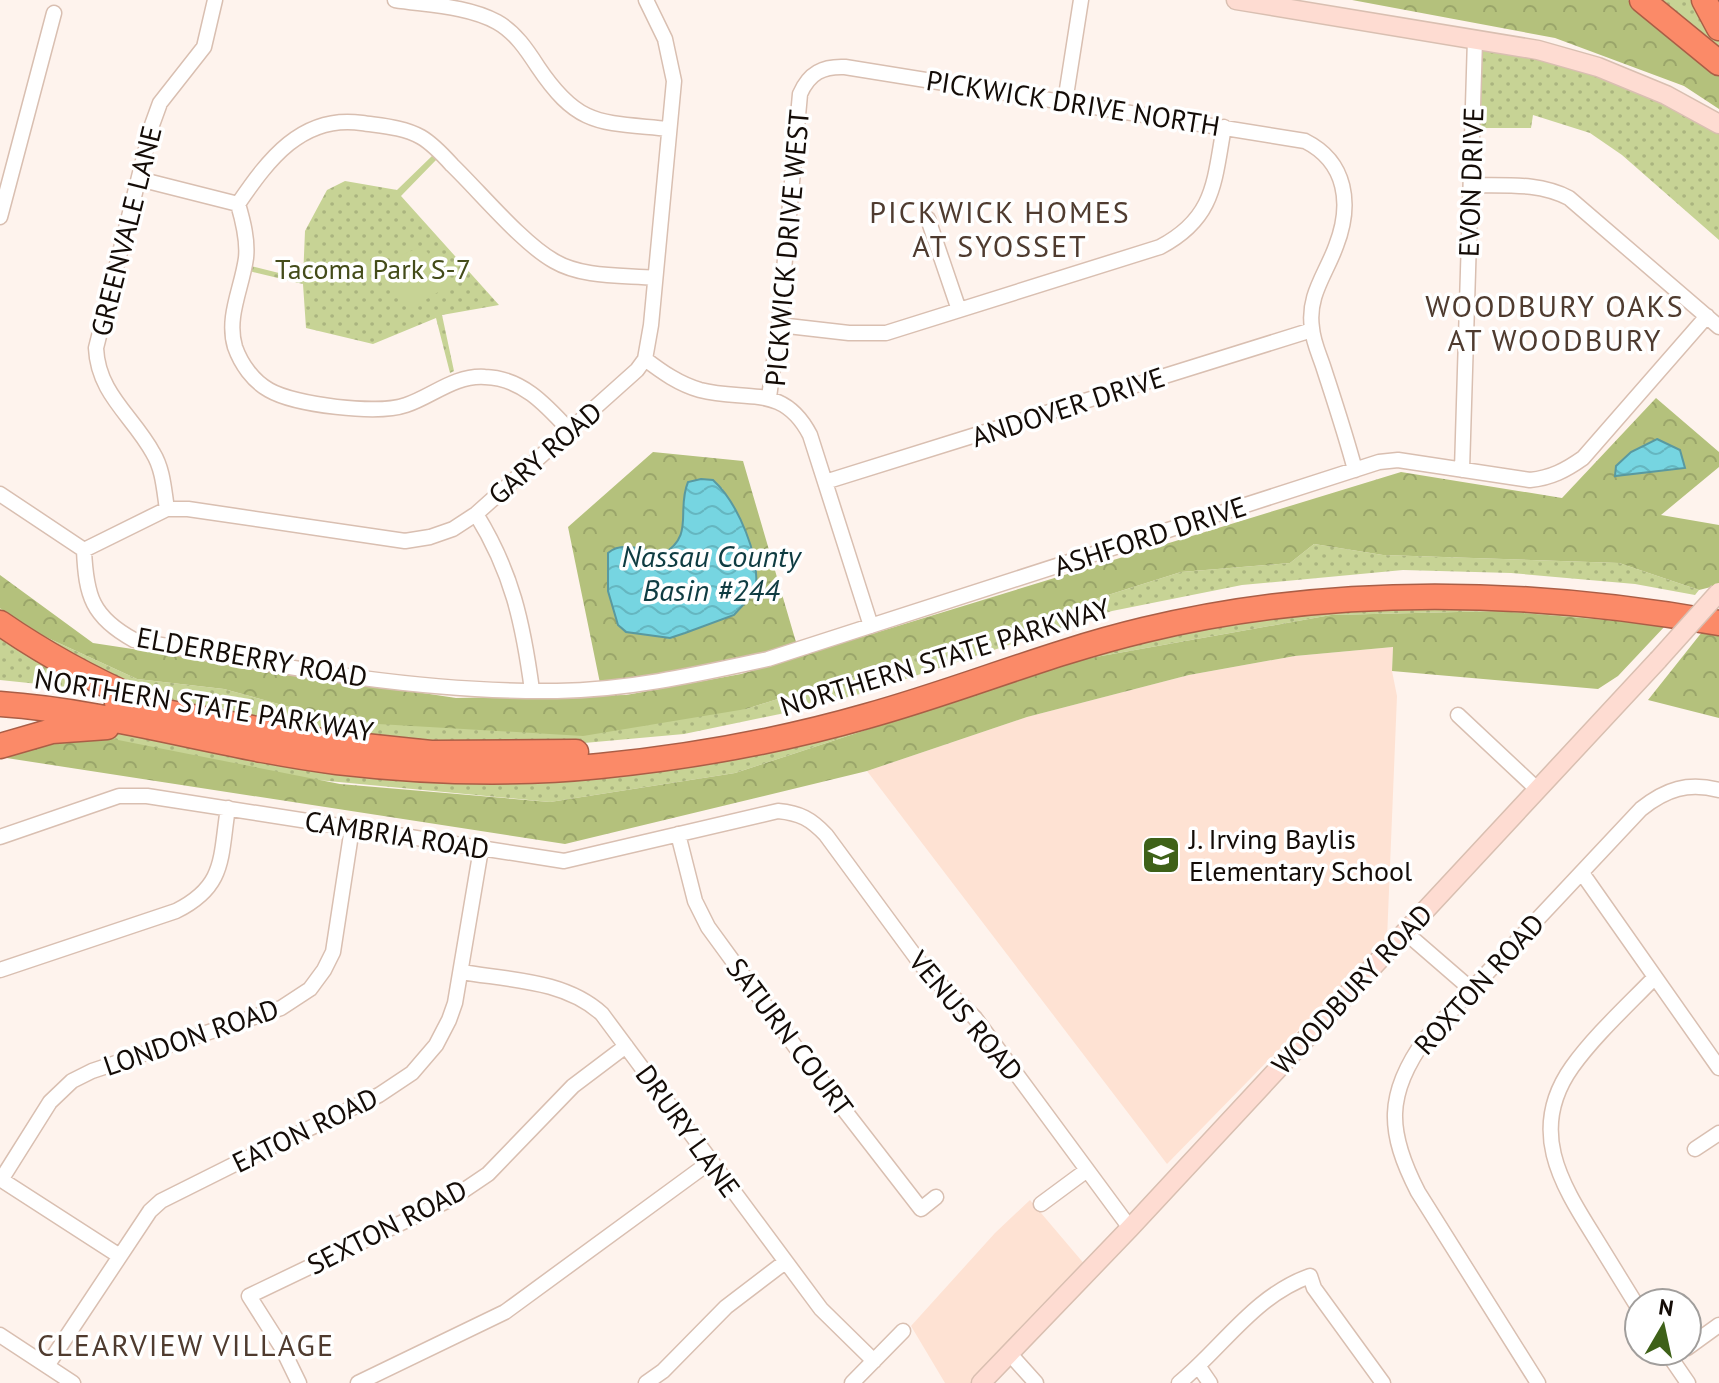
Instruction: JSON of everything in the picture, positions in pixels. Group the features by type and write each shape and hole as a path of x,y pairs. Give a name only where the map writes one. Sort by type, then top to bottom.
{"highway":[{"path":"1642,0 1719,63"},
{"path":"1704,0 1719,28"},
{"name":"NORTHERN STATE PARKWAY","path":"0,704 431,753 582,752 668,743 775,725 879,696 1065,634 1219,599 1304,587 1384,581 1470,580 1562,584 1719,608"},
{"name":"NORTHERN STATE PARKWAY","path":"0,687 177,722 338,762 468,770 597,767 706,752 805,733 873,715 1085,645 1206,617 1281,606 1428,596 1497,596 1596,604 1719,623"},
{"path":"0,623 37,649 177,722"},
{"path":"0,746 69,728 177,722"}],"main road":[{"path":"1236,0 1538,50 1598,67 1666,95 1719,124"},
{"name":"WOODBURY ROAD","path":"981,1383 1130,1228 1719,592"}],"street":[{"name":"GREENVALE LANE","path":"167,509 156,457 107,391 97,358 100,324 160,103 204,47 215,0"},
{"path":"395,0 471,12 500,23 517,38 554,91 578,112 601,122 669,129"},
{"path":"646,0 665,39 674,81 645,359 675,380 700,390 769,397"},
{"path":"1065,102 1081,0"},
{"path":"0,217 54,13"},
{"name":"EVON DRIVE","path":"1462,470 1475,39"},
{"name":"PICKWICK DRIVE NORTH","path":"804,85 814,73 829,66 845,67 1305,141 1326,155 1337,170 1345,197 1342,227 1314,296 1312,330"},
{"name":"PICKWICK DRIVE WEST","path":"804,85 797,115 779,325 769,397 790,409 804,424 871,626"},
{"path":"570,431 530,391 504,380 486,377 455,381 406,405 383,410 359,410 288,398 269,390 245,367 232,333 233,310 247,254 238,204 258,174 282,148 294,137 312,128 348,121 401,129 432,145 530,242 555,262 594,273 655,278"},
{"path":"779,325 849,333 886,333 1160,247 1181,236 1198,219 1211,198 1224,127"},
{"path":"139,179 238,204"},
{"path":"1471,185 1536,186 1569,198 1719,327"},
{"path":"928,219 959,310"},
{"name":"ASHFORD DRIVE","path":"532,690 616,687 686,677 768,659 1393,460 1530,480 1546,478 1567,470 1595,445 1707,316"},
{"path":"1312,330 1355,470"},
{"name":"ANDOVER DRIVE","path":"825,482 1312,330"},
{"name":"GARY ROAD","path":"167,509 188,509 365,537 405,541 430,537 453,529 476,514 605,400 645,359"},
{"path":"0,494 84,550 167,509"},
{"path":"476,514 496,548 512,586 523,627 532,690"},
{"name":"ELDERBERRY ROAD","path":"84,550 85,580 97,611 115,630 134,640 422,685 532,690"},
{"path":"1458,715 1538,790"},
{"name":"ROXTON ROAD","path":"1538,1383 1418,1192 1402,1161 1394,1113 1402,1076 1426,1038 1641,809 1657,796 1689,785 1719,790"},
{"name":"CAMBRIA ROAD","path":"0,837 119,796 147,796 564,861 778,811 796,813"},
{"path":"0,970 176,911 196,901 209,889 218,872 228,808"},
{"name":"VENUS ROAD","path":"796,813 813,821 826,835 926,971 975,1018 1130,1228"},
{"name":"LONDON ROAD","path":"0,1180 50,1102 72,1081 92,1071 281,1008 310,989 333,952 352,828"},
{"name":"SATURN COURT","path":"678,834 695,901 708,927 797,1049 921,1209 936,1197"},
{"name":"EATON ROAD","path":"47,1366 142,1219 161,1201 379,1095 412,1073 436,1045 449,1020 461,972 481,849"},
{"path":"1582,873 1719,1068"},
{"path":"1405,932 1472,990"},
{"name":"DRURY LANE","path":"461,972 573,993 602,1014 821,1309 874,1361"},
{"path":"1625,1287 1567,1193 1555,1167 1551,1128 1556,1100 1571,1068 1655,977"},
{"name":"SEXTON ROAD","path":"299,1383 282,1348 249,1296 451,1199 488,1174 573,1086 626,1046"},
{"path":"1695,1149 1719,1133"},
{"path":"367,1381 505,1312 710,1162"},
{"path":"1041,1204 1087,1170"},
{"path":"0,1180 118,1255"},
{"path":"646,1383 663,1371 726,1307 785,1262"},
{"path":"1179,1383 1199,1367 1250,1312 1292,1283 1310,1276 1314,1288 1383,1383"},
{"path":"852,1383 903,1331"},
{"path":"0,1335 73,1383"},
{"path":"1010,1354 1036,1383"},
{"path":"1199,1367 1210,1383"}],"shaded area":[{"name":"J. Irving Baylis Elementary School","path":"1393,647 1392,671 1397,696 1387,939 1167,1164 867,771 1027,717 1189,675 1295,656"},
{"path":"1030,1200 1086,1266 973,1383 945,1383 911,1326 995,1233"}],"green space":[{"path":"1352,0 1628,0 1719,69 1719,109 1684,86 1555,38"},
{"path":"1659,0 1695,0 1719,41 1719,51"},
{"path":"1481,46 1597,72 1719,128 1719,240 1622,155 1590,133 1533,115 1531,128 1479,128"},
{"name":"Tacoma Park S-7","path":"433,155 437,159 401,196 499,305 442,315 454,371 450,373 436,318 373,344 306,328 303,284 249,271 251,266 303,279 305,231 327,190 345,181 397,190"},
{"path":"422,246 450,279 450,285 410,309 393,291 389,273 402,255"},
{"path":"1656,398 1719,452 1719,467 1661,515 1719,525 1719,585 1699,590 1619,563 1383,555 1314,544 1290,563 1181,572 746,709 583,736 344,722 224,689 137,679 24,627 0,608 0,575 93,643 456,698 626,695 741,674 1401,472 1562,498"},
{"path":"653,452 743,461 798,649 601,688 568,527","holes":["722,488 748,540 755,592 733,615 670,638 626,632 625,545 663,554 680,537 683,512"]},
{"path":"1314,544 1383,555 1619,563 1699,590 1695,595 1635,584 1511,573 1403,570 1242,585 1112,611 860,694 780,714 684,734 584,743 492,746 424,742 287,724 146,694 0,618 0,608 24,627 137,679 224,689 344,722 746,709 1181,572 1290,563"},
{"path":"1566,606 1666,625 1500,611 1331,615 1079,660 735,773 550,802 0,750 104,732 163,740 333,774 499,784 615,777 728,758 1188,627 1316,609"},
{"path":"1500,611 1666,625 1618,676 1598,689 1392,671 1393,647 1295,656 1189,675 1027,717 867,771 565,844 0,757 23,748 93,735 340,784 550,802 735,773 1079,660 1331,615"},
{"path":"1706,627 1719,631 1719,718 1648,700"},
{"path":"0,628 96,690 0,680"}],"water":[{"path":"1657,439 1680,450 1685,468 1615,476 1616,466 1631,452"},
{"name":"Nassau County Basin #244","path":"713,480 739,517 755,564 755,592 734,615 670,638 626,632 618,625 608,591 608,553 627,547 663,554 673,547 682,531 688,482"}],"place":[{"name":"J. Irving Baylis Elementary School","path":"1161,855"}],"district":[{"name":"PICKWICK HOMES AT SYOSSET","path":"1000,230"},
{"name":"WOODBURY OAKS AT WOODBURY","path":"1555,324"},
{"name":"CLEARVIEW VILLAGE","path":"186,1346"}]}
